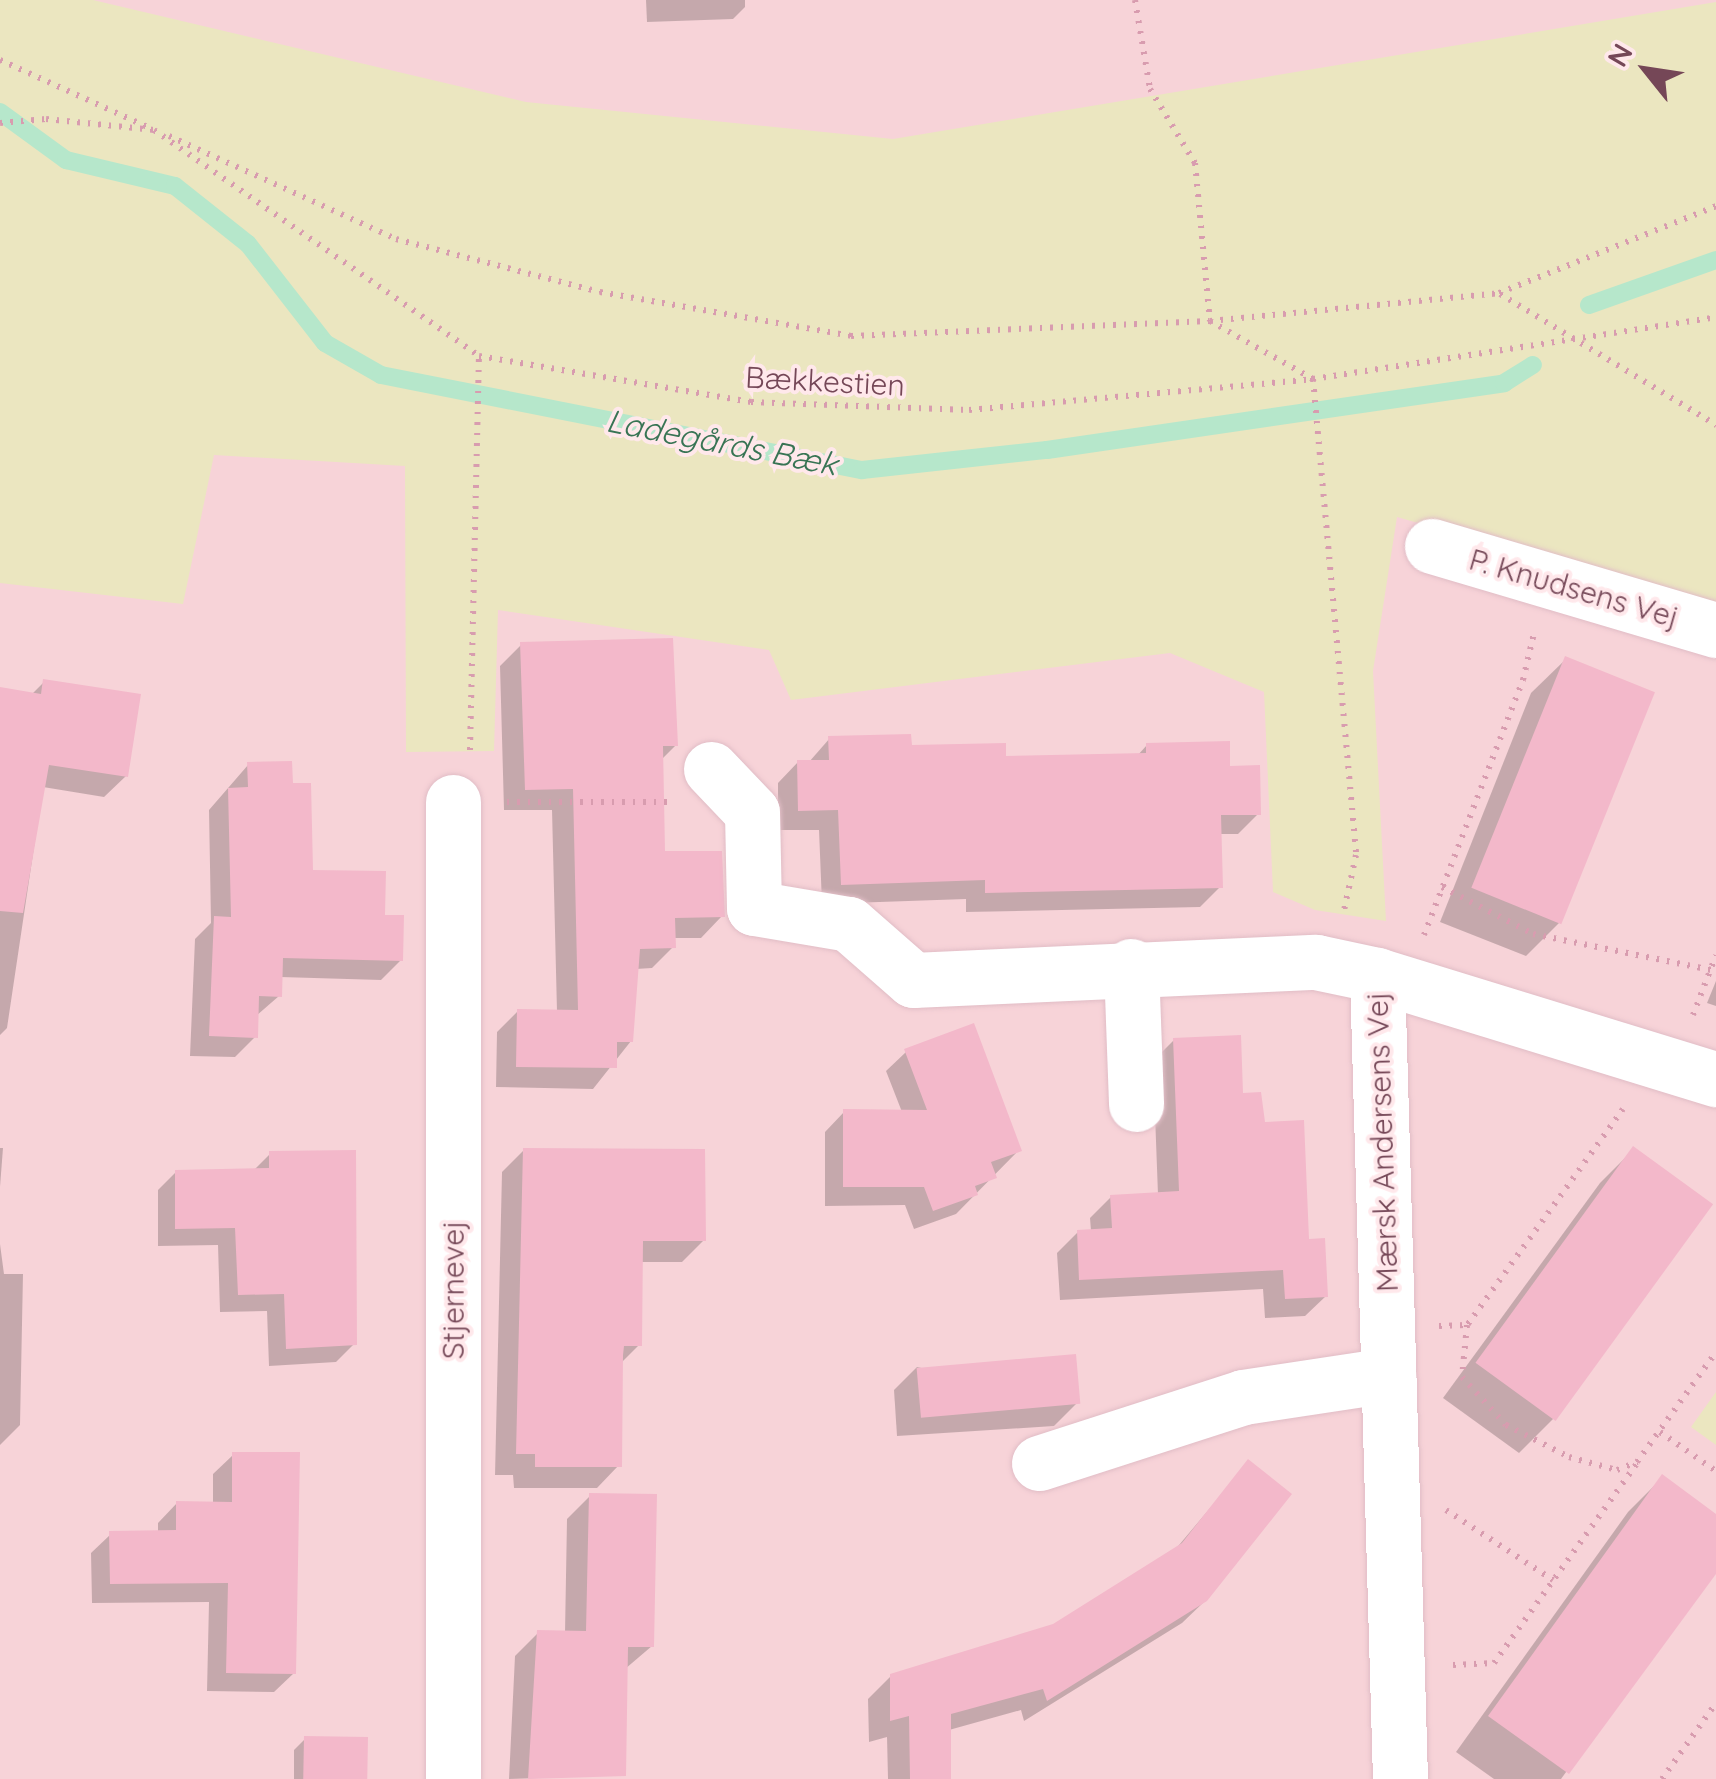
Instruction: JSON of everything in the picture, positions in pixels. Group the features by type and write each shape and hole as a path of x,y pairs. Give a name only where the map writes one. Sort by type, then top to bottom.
{"street":[{"name":"P. Knudsens Vej","path":"1432,546 1716,630"},
{"name":"Mærsk Andersens Vej","path":"718,776 752,812 754,908 849,924 913,980 1132,966 1316,962 1376,975 1400,1779"},
{"name":"Stjernevej","path":"453,802 453,1779"},
{"path":"1132,966 1136,1104"},
{"path":"1376,975 1716,1079"},
{"path":"1038,1463 1243,1398 1388,1374"}],"path":[{"path":"1135,0 1150,89 1195,163 1210,322"},
{"path":"0,60 396,239 620,296 851,336 1210,322 1499,293 1716,206"},
{"name":"Bækkestien","path":"0,123 46,119 154,130 479,358 751,402 968,410 1314,378 1716,316"},
{"path":"1499,293 1577,336 1716,426"},
{"path":"1210,322 1314,378 1356,855 1343,913"},
{"path":"479,358 472,743 453,802 697,802 718,776"},
{"path":"1424,934 1523,680 1536,623"},
{"path":"1442,887 1532,934 1713,969"},
{"path":"1693,1016 1716,956"},
{"path":"1638,1462 1607,1468 1538,1443 1472,1394 1460,1359 1467,1324 1624,1108 1641,1056"},
{"path":"1399,1666 1494,1664 1716,1352"},
{"path":"1659,1431 1716,1471"},
{"path":"1392,1510 1438,1505 1552,1580"},
{"path":"1662,1779 1716,1702"}],"shaded area":[{"path":"0,0 1716,0 1716,1779 0,1779"},
{"path":"0,0 93,0 526,102 893,139 1716,2 1716,607 1397,517 1373,671 1386,921 1315,910 1273,892 1264,692 1170,653 791,700 769,650 498,610 494,751 406,752 405,466 214,455 183,604 0,583"},
{"path":"1716,1392 1716,1445 1691,1427"}],"building":[{"path":"673,638 678,746 663,746 665,851 722,851 725,917 675,918 676,948 640,949 633,1042 617,1042 617,1068 516,1067 517,1009 578,1010 573,789 525,790 520,642"},
{"path":"1565,656 1655,692 1561,924 1471,888"},
{"path":"43,679 141,694 128,777 49,765 23,913 0,911 0,687 41,694"},
{"path":"911,734 912,745 1006,743 1006,756 1146,753 1146,743 1230,741 1230,766 1260,765 1261,815 1221,815 1223,888 985,893 985,880 841,885 838,810 798,811 797,760 829,760 828,736"},
{"path":"292,761 293,783 311,783 313,870 386,871 385,915 404,915 403,961 283,958 282,997 259,996 258,1038 209,1036 214,916 231,917 228,788 248,787 247,762"},
{"path":"974,1023 1022,1151 991,1162 997,1178 975,1186 978,1195 933,1211 924,1187 843,1187 843,1109 927,1110 904,1049"},
{"path":"1241,1035 1243,1093 1261,1092 1265,1122 1304,1120 1309,1239 1325,1238 1328,1297 1285,1299 1283,1270 1079,1280 1077,1230 1112,1228 1110,1195 1179,1191 1173,1038"},
{"path":"1633,1146 1713,1204 1556,1421 1475,1363"},
{"path":"523,1148 705,1149 706,1241 643,1241 642,1346 624,1346 623,1355 622,1467 535,1467 535,1454 516,1454"},
{"path":"356,1150 357,1345 286,1349 284,1294 238,1295 235,1228 175,1229 175,1170 269,1168 269,1151"},
{"path":"1076,1354 1080,1404 921,1418 917,1368"},
{"path":"232,1452 300,1452 296,1674 226,1673 228,1583 110,1584 109,1531 176,1530 176,1501 232,1502"},
{"path":"1248,1459 1292,1494 1207,1601 1047,1701 1043,1689 951,1714 951,1779 910,1779 909,1716 890,1721 890,1674 1053,1624 1182,1543"},
{"path":"1662,1474 1716,1514 1716,1574 1569,1774 1488,1716"},
{"path":"589,1493 657,1494 654,1647 628,1647 626,1776 528,1779 537,1630 586,1631"},
{"path":"304,1736 368,1737 367,1779 303,1779"}],"waterway":[{"name":"Ladegårds Bæk","path":"0,112 66,160 175,186 248,244 325,343 381,375 862,470 1047,450 1504,383 1533,365"},
{"name":"Ladegårds Bæk","path":"1589,305 1716,260"}]}
